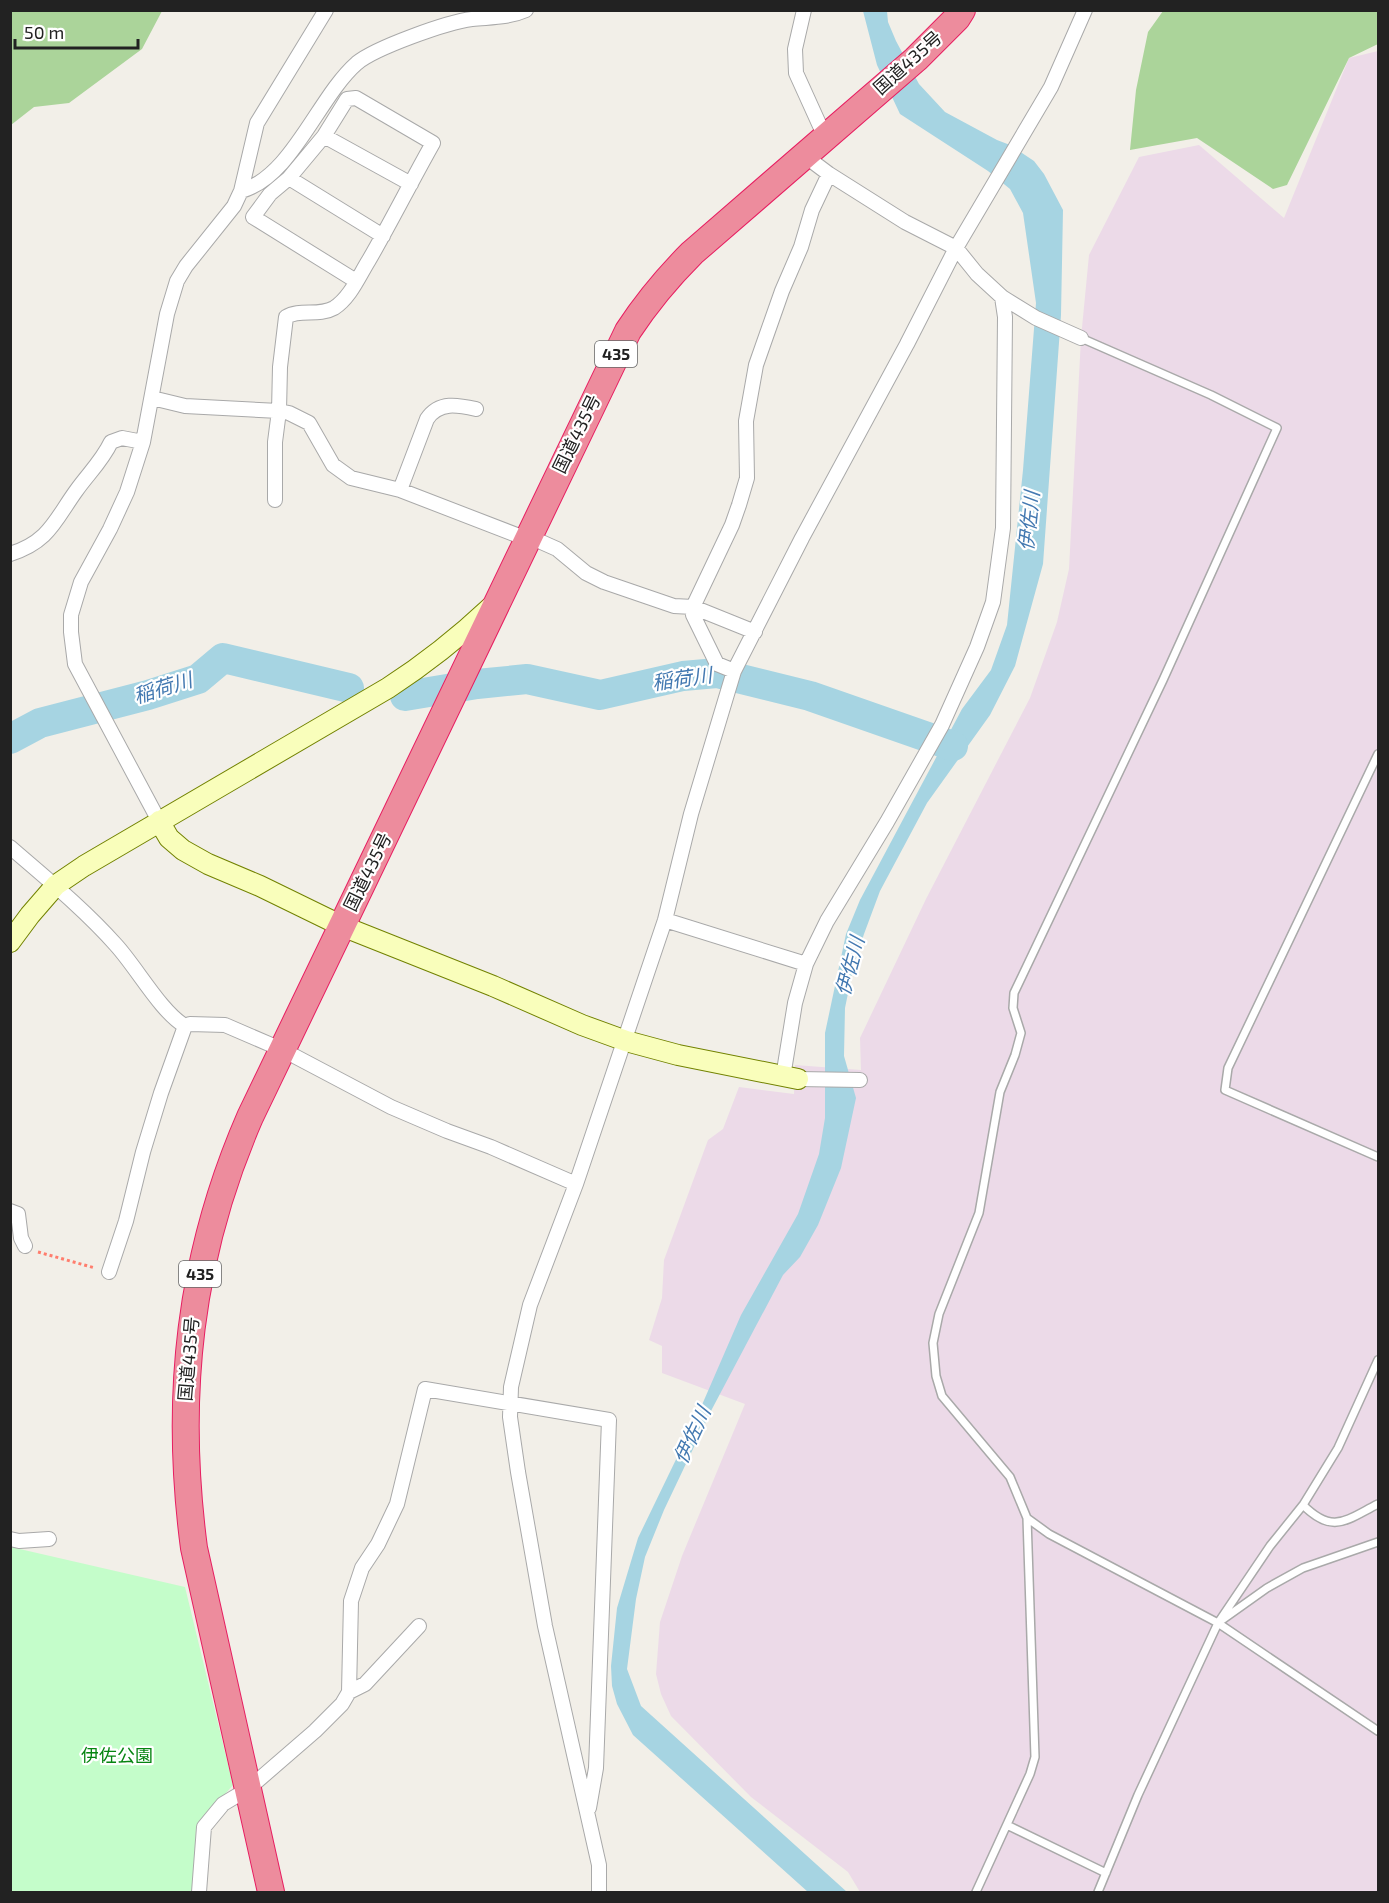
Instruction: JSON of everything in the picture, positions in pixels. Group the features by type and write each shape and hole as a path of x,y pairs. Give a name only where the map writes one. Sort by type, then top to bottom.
{"highway":[{"name":"国道435号","path":"271,1893 194,1548 186,1489 185,1400 194,1305 217,1205 231,1161 628,331 646,304 692,253 916,59 957,18 962,10"}],"street":[{"path":"326,10 256,123 241,191 234,206 186,266 177,281 167,314 143,442 127,492 81,582 71,615 70,632 75,664 169,838 183,850 208,864 260,886 342,926 626,1041 678,1055 791,1078 860,1080"},
{"path":"241,191 254,188 286,158 330,95 357,63 396,43 447,25 470,19 511,17 526,10"},
{"path":"804,10 795,49 796,73 825,137"},
{"path":"599,1893 599,1865 543,1615 518,1472 510,1402 511,1387 530,1305 576,1184 665,920 691,814 734,671 801,538 907,344 956,248 1051,87 1085,10"},
{"path":"275,500 275,442 286,317 294,312 314,313 332,309 344,301 356,281 383,236 433,143 357,98 347,99 324,136 289,178 270,194 254,217 356,281"},
{"path":"324,136 411,184"},
{"path":"805,156 829,174 905,222 956,248 977,274 1008,301 1036,318 1081,338"},
{"path":"734,671 717,664 693,615 693,607 732,525 739,505 747,478 746,422 756,365 782,291 801,247 812,210 829,174"},
{"path":"289,178 383,236"},
{"path":"791,1078 795,1003 806,964 827,921 942,725 977,647 993,602 1003,528 1005,317 1008,301"},
{"path":"152,398 185,406 289,413 309,423 333,465 351,478 400,490 527,539 539,540 557,549 586,573 604,582 674,606 693,607 755,632"},
{"path":"400,490 431,413 455,404 476,409"},
{"path":"10,554 40,539 52,528 75,491 105,455 111,442 122,438 143,442"},
{"path":"10,942 56,885 159,821 364,703 422,666 450,645 497,601"},
{"path":"10,847 56,885 117,946 172,1017 185,1026"},
{"path":"665,920 806,964"},
{"path":"185,1026 204,1023 225,1025 283,1050 391,1107 576,1184"},
{"path":"109,1272 126,1221 142,1152 185,1026"},
{"path":"10,1211 18,1214 21,1238 25,1246"},
{"path":"199,1893 204,1827 223,1804 248,1790 315,1731 342,1704 349,1692 351,1601 362,1568 378,1544 397,1504 425,1389 609,1420 596,1768 588,1815"},
{"path":"10,1539 19,1541 49,1539"},
{"path":"349,1692 365,1684 419,1626"}],"lane":[{"path":"975,1893 1030,1774 1035,1757 1027,1518 1010,1477 942,1396 936,1376 933,1343 939,1314 979,1213 998,1102 1021,1033 1013,1008 1014,993 1163,681 1277,428 1211,395 1081,338"},
{"path":"1378,754 1227,1068 1225,1090 1378,1157"},
{"path":"1098,1893 1138,1795 1218,1623 1270,1546 1303,1505 1338,1448 1378,1360"},
{"path":"1303,1505 1313,1516 1322,1521 1339,1524 1378,1504"},
{"path":"1027,1518 1049,1534 1218,1623 1378,1731"},
{"path":"1218,1623 1267,1588 1303,1568 1378,1542"},
{"path":"1007,1825 1106,1873"}],"path":[{"path":"25,1246 109,1272"}],"shaded area":[{"path":"1378,51 1378,1892 860,1892 848,1872 751,1797 671,1716 661,1694 656,1674 660,1622 682,1556 745,1404 662,1373 662,1346 649,1340 662,1298 664,1260 708,1140 723,1129 739,1087 794,1094 795,1065 861,1070 860,1038 926,899 1030,698 1057,622 1069,569 1081,338 1089,255 1139,157 1199,145 1284,218 1349,58"}],"green space":[{"path":"11,10 162,11 142,49 69,103 34,107 11,125"},
{"path":"1163,11 1378,11 1378,44 1349,58 1287,185 1273,189 1197,138 1130,150 1136,90 1148,32"},
{"name":"伊佐公園","path":"11,1547 185,1587 233,1785 196,1827 194,1892 11,1892"}],"water":[{"name":"伊佐川","path":"863,11 887,11 888,22 896,41 919,84 945,112 1010,145 1034,161 1044,174 1063,210 1061,315 1043,564 1015,666 990,715 927,803 880,891 854,964 845,1008 844,1056 856,1098 841,1168 818,1225 800,1257 783,1275 712,1409 664,1510 645,1557 636,1599 627,1669 641,1706 847,1892 808,1892 633,1735 617,1704 612,1686 611,1666 617,1608 638,1538 698,1414 741,1315 798,1214 819,1154 825,1118 825,1033 846,934 860,900 962,709 991,670 1007,625 1023,470 1036,303 1023,213 1010,189 988,171 900,114 877,65"}],"waterway":[{"name":"稲荷川","path":"10,739 40,723 148,695 198,679 223,658 349,688"},
{"name":"稲荷川","path":"405,696 477,684 527,679 600,695 683,676 717,673 810,696 953,746"}]}
